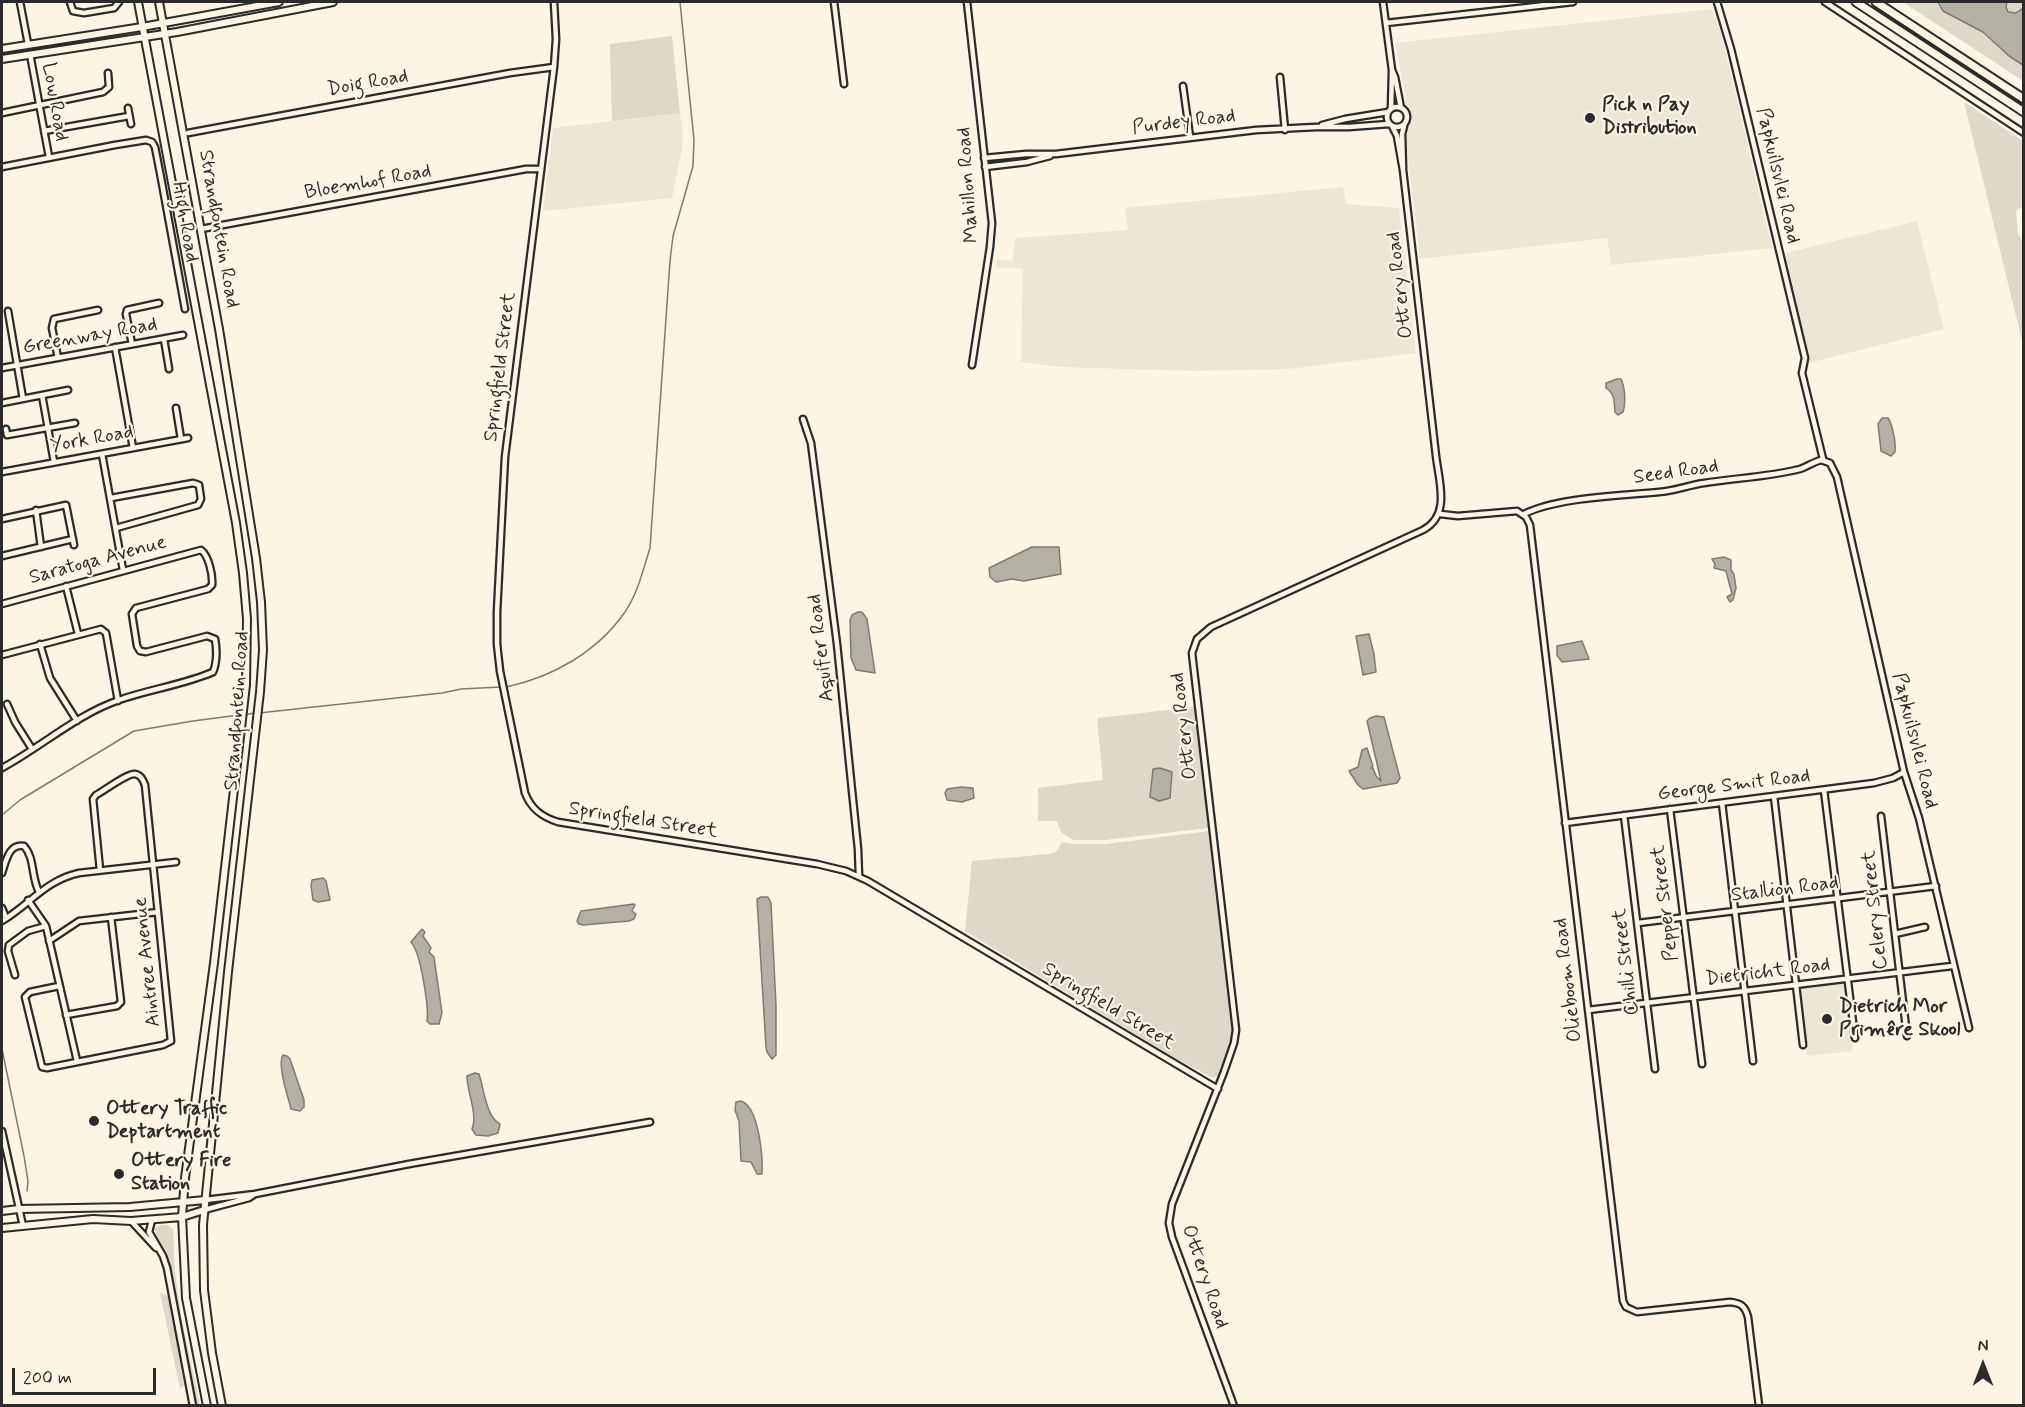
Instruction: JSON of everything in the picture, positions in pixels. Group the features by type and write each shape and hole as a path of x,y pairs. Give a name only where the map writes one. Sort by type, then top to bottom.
{"highway":[{"path":"1854,2 2024,112"},
{"path":"1876,2 2024,99"}],"main road":[{"name":"Strandfontein Road","path":"138,2 241,556 248,633 244,703 183,1202 186,1298 207,1406"},
{"name":"Strandfontein Road","path":"159,2 201,229 258,572 263,651 228,972 202,1245 204,1290 222,1406"},
{"path":"2,49 279,2"},
{"path":"2,58 144,37 333,2"},
{"path":"2,1212 20,1209 130,1207 205,1200"},
{"path":"2,1228 93,1219 152,1220 183,1217 204,1210"}],"street":[{"path":"20,2 28,44"},
{"path":"70,2 72,9 77,13 114,8 119,2"},
{"name":"Springfield Street","path":"554,2 556,39 554,68 505,457 497,612 497,649 504,692 525,793 531,806 547,819 586,828 817,864 859,876 1218,1089"},
{"path":"834,2 844,84"},
{"name":"Mahillon Road","path":"967,2 992,232 972,365"},
{"path":"1383,2 1392,70 1388,120 1391,125 1399,127 1404,124 1407,115 1401,108 1392,70"},
{"path":"1386,23 1573,2"},
{"name":"Papkuilsvlei Road","path":"1717,2 1731,49 1805,358 1802,373 1823,459 1830,463 1837,477 1904,772 1936,886 1952,966 1969,1028"},
{"path":"1825,2 2024,133"},
{"name":"Low Road","path":"30,54 49,157"},
{"name":"Doig Road","path":"188,133 510,73 554,68"},
{"path":"2,113 103,92 109,87 108,73"},
{"path":"1280,77 1285,130"},
{"path":"1183,86 1190,137"},
{"path":"128,108 131,124"},
{"path":"1390,111 1401,108"},
{"name":"Purdey Road","path":"1316,127 1390,111"},
{"path":"44,131 129,116"},
{"name":"Ottery Road","path":"1403,170 1404,124"},
{"name":"Purdey Road","path":"984,158 1056,154 1256,130 1391,125"},
{"name":"Ottery Road","path":"1234,1406 1168,1223 1172,1204 1232,1049 1236,1024 1193,666 1195,643 1201,634 1211,627 1424,530 1433,524 1440,514 1438,467 1403,170 1397,136 1391,125"},
{"name":"High Road","path":"49,157 150,141 155,147 185,309"},
{"name":"Purdey Road","path":"986,167 1027,162 1056,154"},
{"path":"2,166 49,157"},
{"name":"Bloemhof Road","path":"201,229 516,171 541,169"},
{"path":"132,344 127,310 159,303"},
{"path":"58,358 52,328 54,319 98,310"},
{"path":"8,311 23,399"},
{"name":"Greenway Road","path":"2,369 183,335"},
{"path":"164,339 169,369"},
{"path":"115,347 134,448"},
{"path":"2,403 68,390"},
{"path":"42,395 54,462"},
{"path":"176,408 181,439"},
{"name":"Aquifer Road","path":"803,419 812,443 832,601 859,876"},
{"path":"6,429 7,435 75,423"},
{"name":"York Road","path":"2,472 188,438"},
{"path":"102,454 123,570"},
{"name":"Seed Road","path":"1524,514 1544,506 1587,499 1671,491 1702,483 1783,472 1802,468 1823,459"},
{"path":"111,498 193,483 199,485 200,490 201,499 198,505 116,528"},
{"path":"2,519 36,510 67,506 74,542 2,556"},
{"path":"36,510 41,547"},
{"path":"1440,514 1458,516 1512,511 1524,514"},
{"name":"Olieboom Road","path":"1524,514 1530,525 1532,538 1623,1302 1626,1307 1637,1312 1730,1302 1744,1307 1748,1317 1759,1406"},
{"name":"Saratoga Avenue","path":"2,604 123,570 199,550 203,551 213,580 208,589 136,608 132,614 140,651 146,652 211,636 215,639 216,644 213,672 118,700"},
{"path":"66,586 78,634"},
{"path":"2,655 99,628 105,631 118,700 77,721 2,768"},
{"path":"40,644 50,678 77,721"},
{"path":"7,704 32,749"},
{"name":"George Smit Road","path":"1565,823 1885,781 1904,772"},
{"name":"Aintree Avenue","path":"77,1061 163,1045 171,1041 145,785 141,778 132,774 93,799 100,870"},
{"path":"1824,790 1855,1038"},
{"path":"1774,796 1803,1045"},
{"path":"1722,803 1753,1061"},
{"name":"Pepper Street","path":"1670,809 1702,1064"},
{"name":"Chilli Street","path":"1624,815 1655,1069"},
{"name":"Celery Street","path":"1881,816 1907,1036"},
{"path":"2,873 13,848 18,845 24,846 30,855 35,884 39,892"},
{"path":"4,920 52,882 65,876 176,862"},
{"name":"Stallion Road","path":"1638,923 1936,886"},
{"path":"28,900 46,926 77,1061 47,1068 42,1067 26,1001 27,994 59,986"},
{"path":"2,908 4,920"},
{"path":"49,941 79,921 158,912"},
{"path":"66,1015 117,1006 122,1002 111,917"},
{"path":"15,975 8,951 9,945 25,932 46,926"},
{"path":"1895,934 1925,927"},
{"name":"Dietricht Road","path":"1588,1010 1952,966"},
{"path":"205,1200 255,1194 650,1122"},
{"path":"2,1131 23,1226"},
{"path":"204,1210 249,1198 255,1194"},
{"path":"152,1220 149,1232 167,1268 193,1406"},
{"path":"131,1221 150,1244 158,1249"}],"shaded area":[{"path":"1903,2 2023,2 2023,81"},
{"path":"1938,2 2007,2 2008,12 2016,13 2023,8 2023,65 2009,56 1983,32 1943,11"},
{"path":"1712,9 1721,33 1772,248 1611,265 1607,238 1420,259 1406,141 1405,93 1395,43"},
{"path":"672,36 680,113 612,121 610,44"},
{"path":"1964,102 2023,141 2023,206 2016,211 2018,234 2023,242 2023,345"},
{"path":"680,113 683,134 682,149 672,198 543,211 553,128"},
{"path":"1343,187 1346,204 1399,208 1416,353 1288,369 1196,371 1061,367 1021,362 1023,269 995,267 997,259 1012,261 1016,238 1128,230 1125,208"},
{"path":"1917,221 1944,329 1809,363 1782,254"},
{"path":"1621,379 1625,395 1623,412 1618,415 1615,412 1613,395 1606,388 1606,383"},
{"path":"1882,418 1888,418 1893,430 1895,452 1891,456 1881,451 1878,424"},
{"path":"1032,547 1059,547 1061,574 1024,581 1012,579 996,582 990,577 989,568"},
{"path":"1724,557 1731,560 1736,588 1733,600 1730,602 1727,597 1732,594 1726,571 1714,568 1715,564 1712,559"},
{"path":"862,612 867,619 875,673 856,670 851,658 850,620 852,615"},
{"path":"1369,634 1376,672 1363,675 1356,636"},
{"path":"1582,641 1589,659 1562,662 1557,655 1557,646"},
{"path":"1195,707 1209,828 1105,840 1073,840 1061,832 1057,821 1038,821 1038,788 1103,780 1097,718"},
{"path":"1376,716 1384,717 1400,778 1397,783 1363,789 1349,771 1358,767 1362,750 1367,748 1373,766 1371,768 1381,781 1367,721"},
{"path":"1160,768 1172,772 1170,798 1159,801 1150,797 1153,769"},
{"path":"973,788 974,798 962,802 947,800 945,793 947,789"},
{"path":"1209,831 1233,1017 1227,1053 1219,1075 1213,1078 1178,1060 965,931 972,861 1049,854 1056,852 1062,842 1106,844"},
{"path":"323,878 326,881 330,900 318,902 313,900 312,880"},
{"path":"768,897 771,903 776,1006 776,1055 772,1059 766,1047 757,899"},
{"path":"634,904 632,911 636,914 634,919 629,921 583,925 577,921 581,911"},
{"path":"422,929 425,932 423,936 431,948 429,952 434,957 442,1013 439,1024 430,1024 427,1021 424,981 415,948 411,942"},
{"name":"Dietrich Mor Primêre Skool","path":"1845,981 1853,1051 1807,1056 1800,988"},
{"path":"283,1055 290,1059 304,1100 304,1107 300,1111 291,1109 282,1073"},
{"path":"479,1074 492,1115 500,1124 498,1133 488,1136 476,1135 472,1129 474,1116 467,1076"},
{"path":"741,1101 747,1105 756,1122 761,1145 762,1174 757,1174 751,1162 741,1161 739,1121 735,1110 736,1102"},
{"path":"168,1225 173,1229 175,1272 181,1316 200,1405 196,1405 167,1253 155,1237 157,1236 154,1228"},
{"path":"160,1293 168,1296 169,1300 184,1386 180,1389"}],"waterway":[{"path":"506,687 540,677 573,661 601,639 630,605 650,548 670,261 673,236 693,166 694,140 680,2"},
{"path":"259,713 461,689 501,687"},
{"path":"244,715 254,713"},
{"path":"2,815 20,800 134,731 239,715"},
{"path":"2,1049 24,1156 28,1181 27,1191"}],"place":[{"name":"Pick n Pay Distribution","path":"1590,118"},
{"name":"Dietrich Mor Primêre Skool","path":"1827,1019"},
{"name":"Ottery Traffic Deptartment","path":"94,1121"},
{"name":"Ottery Fire Station","path":"119,1174"}]}
